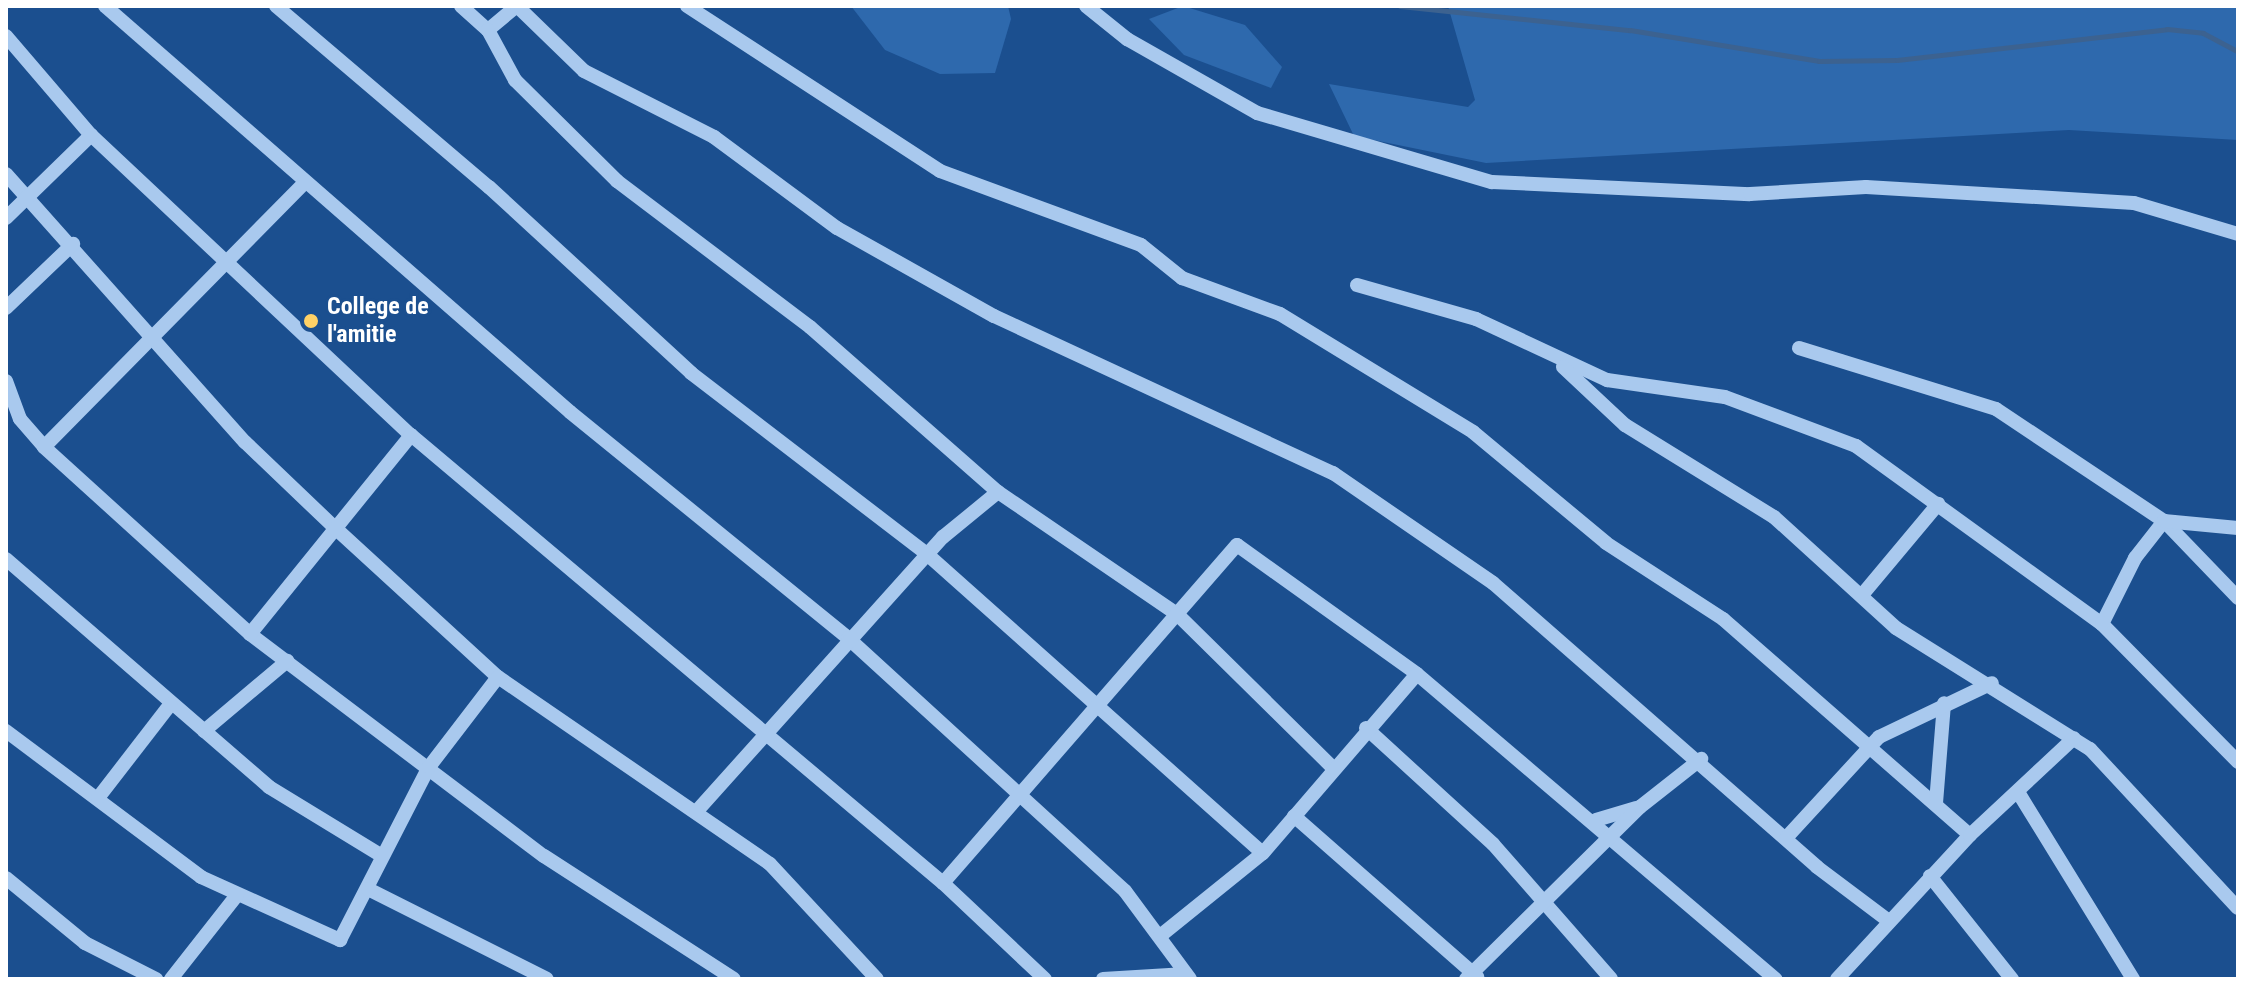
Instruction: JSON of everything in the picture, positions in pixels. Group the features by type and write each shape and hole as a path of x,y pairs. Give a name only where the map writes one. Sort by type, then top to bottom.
{"street":[{"path":"105,6 570,412 848,638 1018,797 1125,891 1188,976"},
{"path":"276,6 489,187 691,373 928,555 1093,708 1263,853"},
{"path":"461,6 488,30 515,80 617,181 810,327 998,492 1178,615 1332,767"},
{"path":"488,30 518,6 584,71 714,137 837,228 994,316 1333,473 1493,583 1701,759 1786,838 1889,921"},
{"path":"687,6 940,171 1141,245 1182,278 1280,314 1473,432 1606,543 1723,619 1970,835"},
{"path":"1086,6 1127,39 1257,113 1492,182 1750,194 1866,187 2134,203 2238,234"},
{"path":"6,36 91,135 223,263 411,435 943,883 1045,979"},
{"path":"6,218 91,135"},
{"path":"6,174 73,244 245,442 333,526 498,677 770,864 877,979"},
{"path":"44,447 305,182"},
{"path":"6,308 73,244"},
{"path":"1357,285 1476,319 1557,362 1643,388 1725,397 1838,436 1938,504 2102,624 2238,762"},
{"path":"1799,348 1986,403 2164,521 2238,598"},
{"path":"1557,362 1625,425 1774,517 1896,628 1992,683 2074,738 2109,766 2238,908"},
{"path":"6,381 20,419 44,447 250,634 544,856 734,979"},
{"path":"250,634 333,526 411,435"},
{"path":"696,812 848,638 928,555 998,492"},
{"path":"1862,595 1938,504"},
{"path":"2164,521 2238,528"},
{"path":"2102,624 2135,558 2164,521"},
{"path":"943,883 1237,545 1417,674 1596,820 1776,979"},
{"path":"6,559 170,705 301,810 382,856"},
{"path":"204,731 287,661"},
{"path":"1160,936 1263,853 1332,767 1417,674"},
{"path":"6,731 98,798 126,826 237,895 340,940 429,767 498,677"},
{"path":"1786,838 1869,747 1944,703 1992,683"},
{"path":"1936,803 1944,703"},
{"path":"98,798 170,705"},
{"path":"1366,728 1545,901 1611,979"},
{"path":"1837,979 1970,835 2074,738"},
{"path":"1294,816 1473,977 1611,834 1701,759"},
{"path":"2018,792 2133,979"},
{"path":"1596,820 1640,807"},
{"path":"1930,876 2012,979"},
{"path":"6,878 85,943 156,979"},
{"path":"368,889 547,979"},
{"path":"171,979 237,895"},
{"path":"1103,979 1188,976"}],"shaded area":[{"path":"851,6 1008,6 1011,19 995,73 940,74 885,50"},
{"path":"1183,6 1245,25 1282,67 1271,88 1184,55 1149,19"},
{"path":"1448,6 2238,6 2238,140 2069,130 1486,163 1354,136 1329,84 1468,107 1475,100"}],"waterway":[{"path":"1400,6 1630,30 1819,61 1897,60 2167,29 2203,33 2238,52"}],"place":[{"name":"College de l'amitie","path":"311,321"}]}
